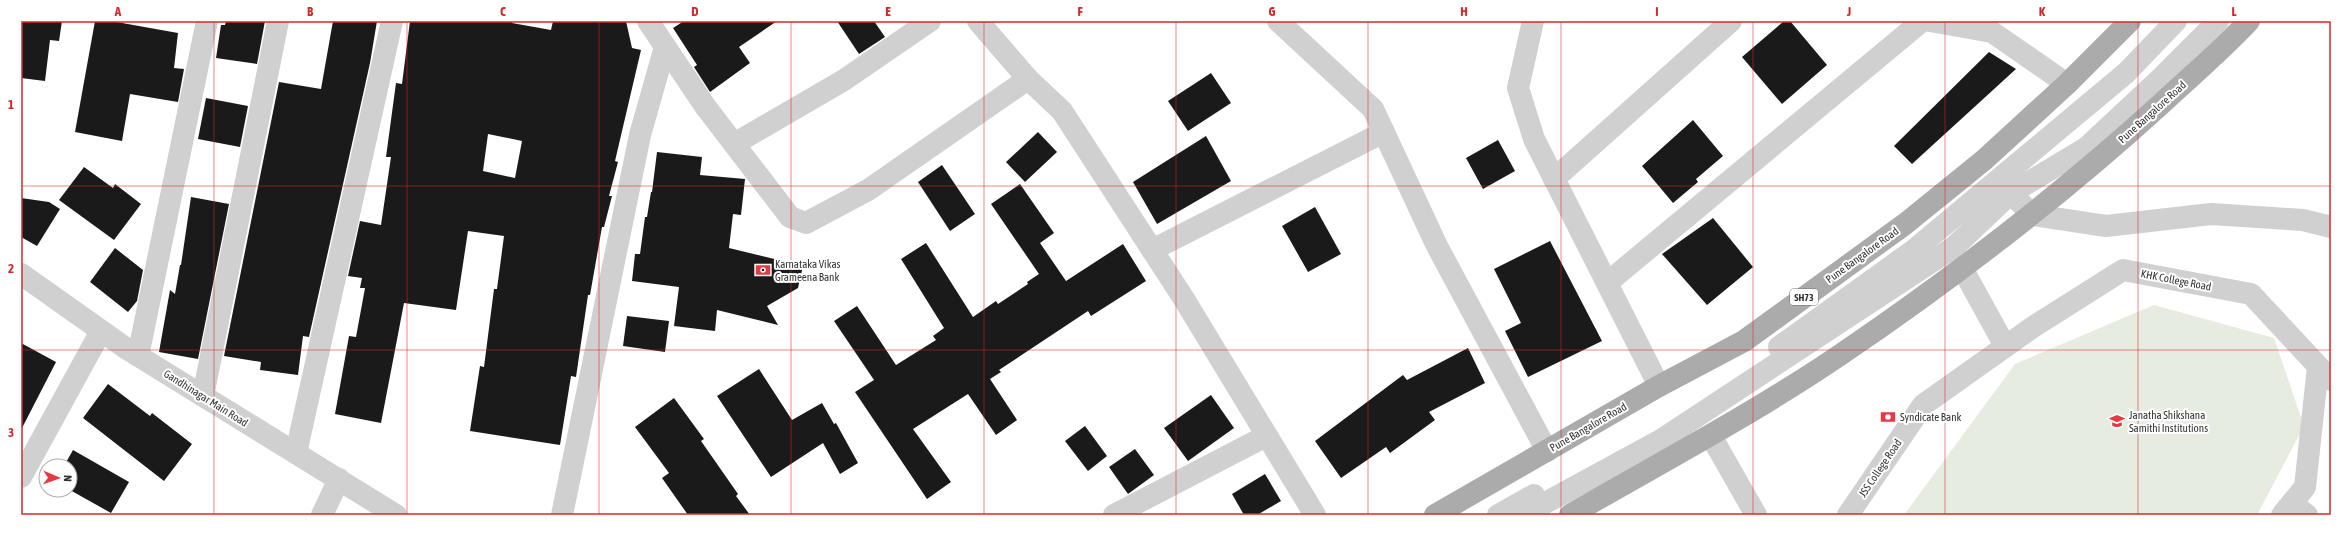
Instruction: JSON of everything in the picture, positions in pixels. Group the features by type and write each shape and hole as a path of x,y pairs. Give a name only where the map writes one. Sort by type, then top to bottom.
{"main road":[{"name":"Pune Bangalore Road","path":"1435,515 1659,386 1744,341 1905,224 1984,160 2067,84 2130,21"},
{"name":"Pune Bangalore Road","path":"1570,515 1711,436 1839,356 1962,268 2033,215 2109,151 2250,21"}],"street":[{"path":"138,356 207,21"},
{"path":"203,396 278,21"},
{"path":"296,453 392,21"},
{"path":"734,144 844,80 930,21"},
{"path":"978,21 1028,79 1062,111 1184,299 1315,515"},
{"path":"1278,21 1373,109 1437,246 1547,451"},
{"path":"1533,21 1518,88 1534,139 1659,386"},
{"path":"1554,179 1731,21"},
{"path":"1607,283 1922,21"},
{"path":"1930,21 1992,32 2067,84"},
{"path":"1523,515 1662,440 1954,247 2004,187 2126,73 2176,21"},
{"path":"1498,515 1719,389 2004,187 2086,148 2160,79 2218,21"},
{"path":"653,23 665,47 705,106 734,144 790,217 806,223 868,190 1028,79"},
{"path":"562,515 640,135 665,47"},
{"path":"1152,250 1384,132"},
{"path":"1984,160 2004,187 2033,215 2106,226 2211,214 2303,220 2331,227"},
{"path":"1962,268 2005,346"},
{"name":"KHK College Road","path":"2005,346 2123,270 2251,294 2324,374"},
{"name":"Gandhinagar Main Road","path":"21,274 138,356 396,515"},
{"path":"21,477 101,331"},
{"name":"JSS College Road","path":"1848,515 1923,405 2005,346"},
{"path":"2294,511 2305,487 2324,374"},
{"path":"1114,515 1266,436"},
{"path":"1711,436 1756,515"},
{"path":"322,515 338,479"}],"shaded area":[{"name":"Janatha Shikshana Samithi Institutions","path":"2154,305 2274,338 2304,426 2257,515 1904,515 2015,364"}],"building":[{"path":"21,21 62,21 59,41 50,40 45,81 21,78"},
{"path":"95,21 111,21 178,33 174,68 184,69 178,102 130,94 122,141 75,132"},
{"path":"226,21 265,21 257,64 216,58 221,25 225,25"},
{"path":"333,21 377,21 370,63 309,337 303,336 298,375 260,370 261,362 224,356 279,82 321,89"},
{"path":"410,21 512,21 512,23 551,30 553,21 626,21 632,48 641,50 615,161 618,162 609,196 612,196 604,227 602,227 590,295 588,295 576,377 571,376 560,445 470,431 480,366 484,367 494,289 497,289 504,236 468,231 456,310 404,303 381,423 335,414 349,336 356,337 365,288 360,288 362,278 348,276 360,221 381,225 391,157 386,157 396,83 402,84","holes":["488,134 522,141 515,178 483,171"]},
{"path":"684,21 777,21 739,47 750,63 710,92 694,67 697,65 673,28"},
{"path":"837,21 874,21 885,37 859,54"},
{"path":"1784,21 1790,21 1827,65 1782,104 1742,57"},
{"path":"1989,52 2016,69 1912,164 1894,146"},
{"path":"1211,73 1231,103 1188,131 1168,101"},
{"path":"206,98 248,106 240,147 198,139"},
{"path":"1693,120 1723,156 1696,179 1698,182 1673,203 1642,166"},
{"path":"1038,132 1057,152 1025,182 1006,162"},
{"path":"1206,136 1231,181 1157,224 1133,182"},
{"path":"1498,140 1515,171 1483,189 1466,158"},
{"path":"657,152 702,157 700,175 745,179 741,215 733,214 729,248 803,266 798,288 767,306 778,325 717,310 715,331 674,326 679,287 632,281 635,254 640,254 645,217 647,217 652,192"},
{"path":"942,165 975,214 950,231 918,182"},
{"path":"84,167 113,188 115,184 141,204 114,240 59,200"},
{"path":"1020,184 1054,233 1040,243 1066,281 1123,244 1146,281 1091,316 1088,311 999,370 1001,372 990,379 1017,420 996,435 968,394 913,429 951,482 927,499 855,392 874,380 834,321 857,306 896,365 936,340 933,336 944,328 901,259 926,243 973,317 996,301 998,304 1028,284 1027,282 1039,274 991,204"},
{"path":"191,197 229,204 198,359 159,352 170,290 175,294 181,265"},
{"path":"21,198 49,202 60,209 37,246 21,237"},
{"path":"1315,207 1341,254 1308,272 1282,226"},
{"path":"1713,218 1753,267 1707,305 1662,254"},
{"path":"1550,241 1602,341 1528,377 1505,331 1521,323 1494,269"},
{"path":"115,248 143,270 137,301 128,312 90,282"},
{"path":"627,316 669,321 665,352 623,346"},
{"path":"21,343 56,362 21,430"},
{"path":"1468,348 1485,383 1429,412 1435,420 1390,453 1386,447 1341,478 1315,441 1403,375 1407,380"},
{"path":"759,369 792,420 822,403 834,424 836,423 858,463 840,474 823,443 771,477 717,396"},
{"path":"108,384 150,416 152,413 192,444 164,481 83,418"},
{"path":"1211,395 1234,428 1188,461 1164,428"},
{"path":"674,398 704,439 701,441 738,494 736,496 750,515 688,515 662,478 669,473 635,427"},
{"path":"1085,426 1107,456 1088,471 1065,441"},
{"path":"1135,449 1154,475 1128,494 1109,467"},
{"path":"73,450 129,482 111,513 78,494 78,458 68,458"},
{"path":"1265,474 1281,501 1257,515 1244,515 1232,494"}],"place":[{"name":"Karnataka Vikas Grameena Bank","path":"763,270"},
{"name":"Syndicate Bank","path":"1888,417"},
{"name":"Janatha Shikshana Samithi Institutions","path":"2117,421"}]}
